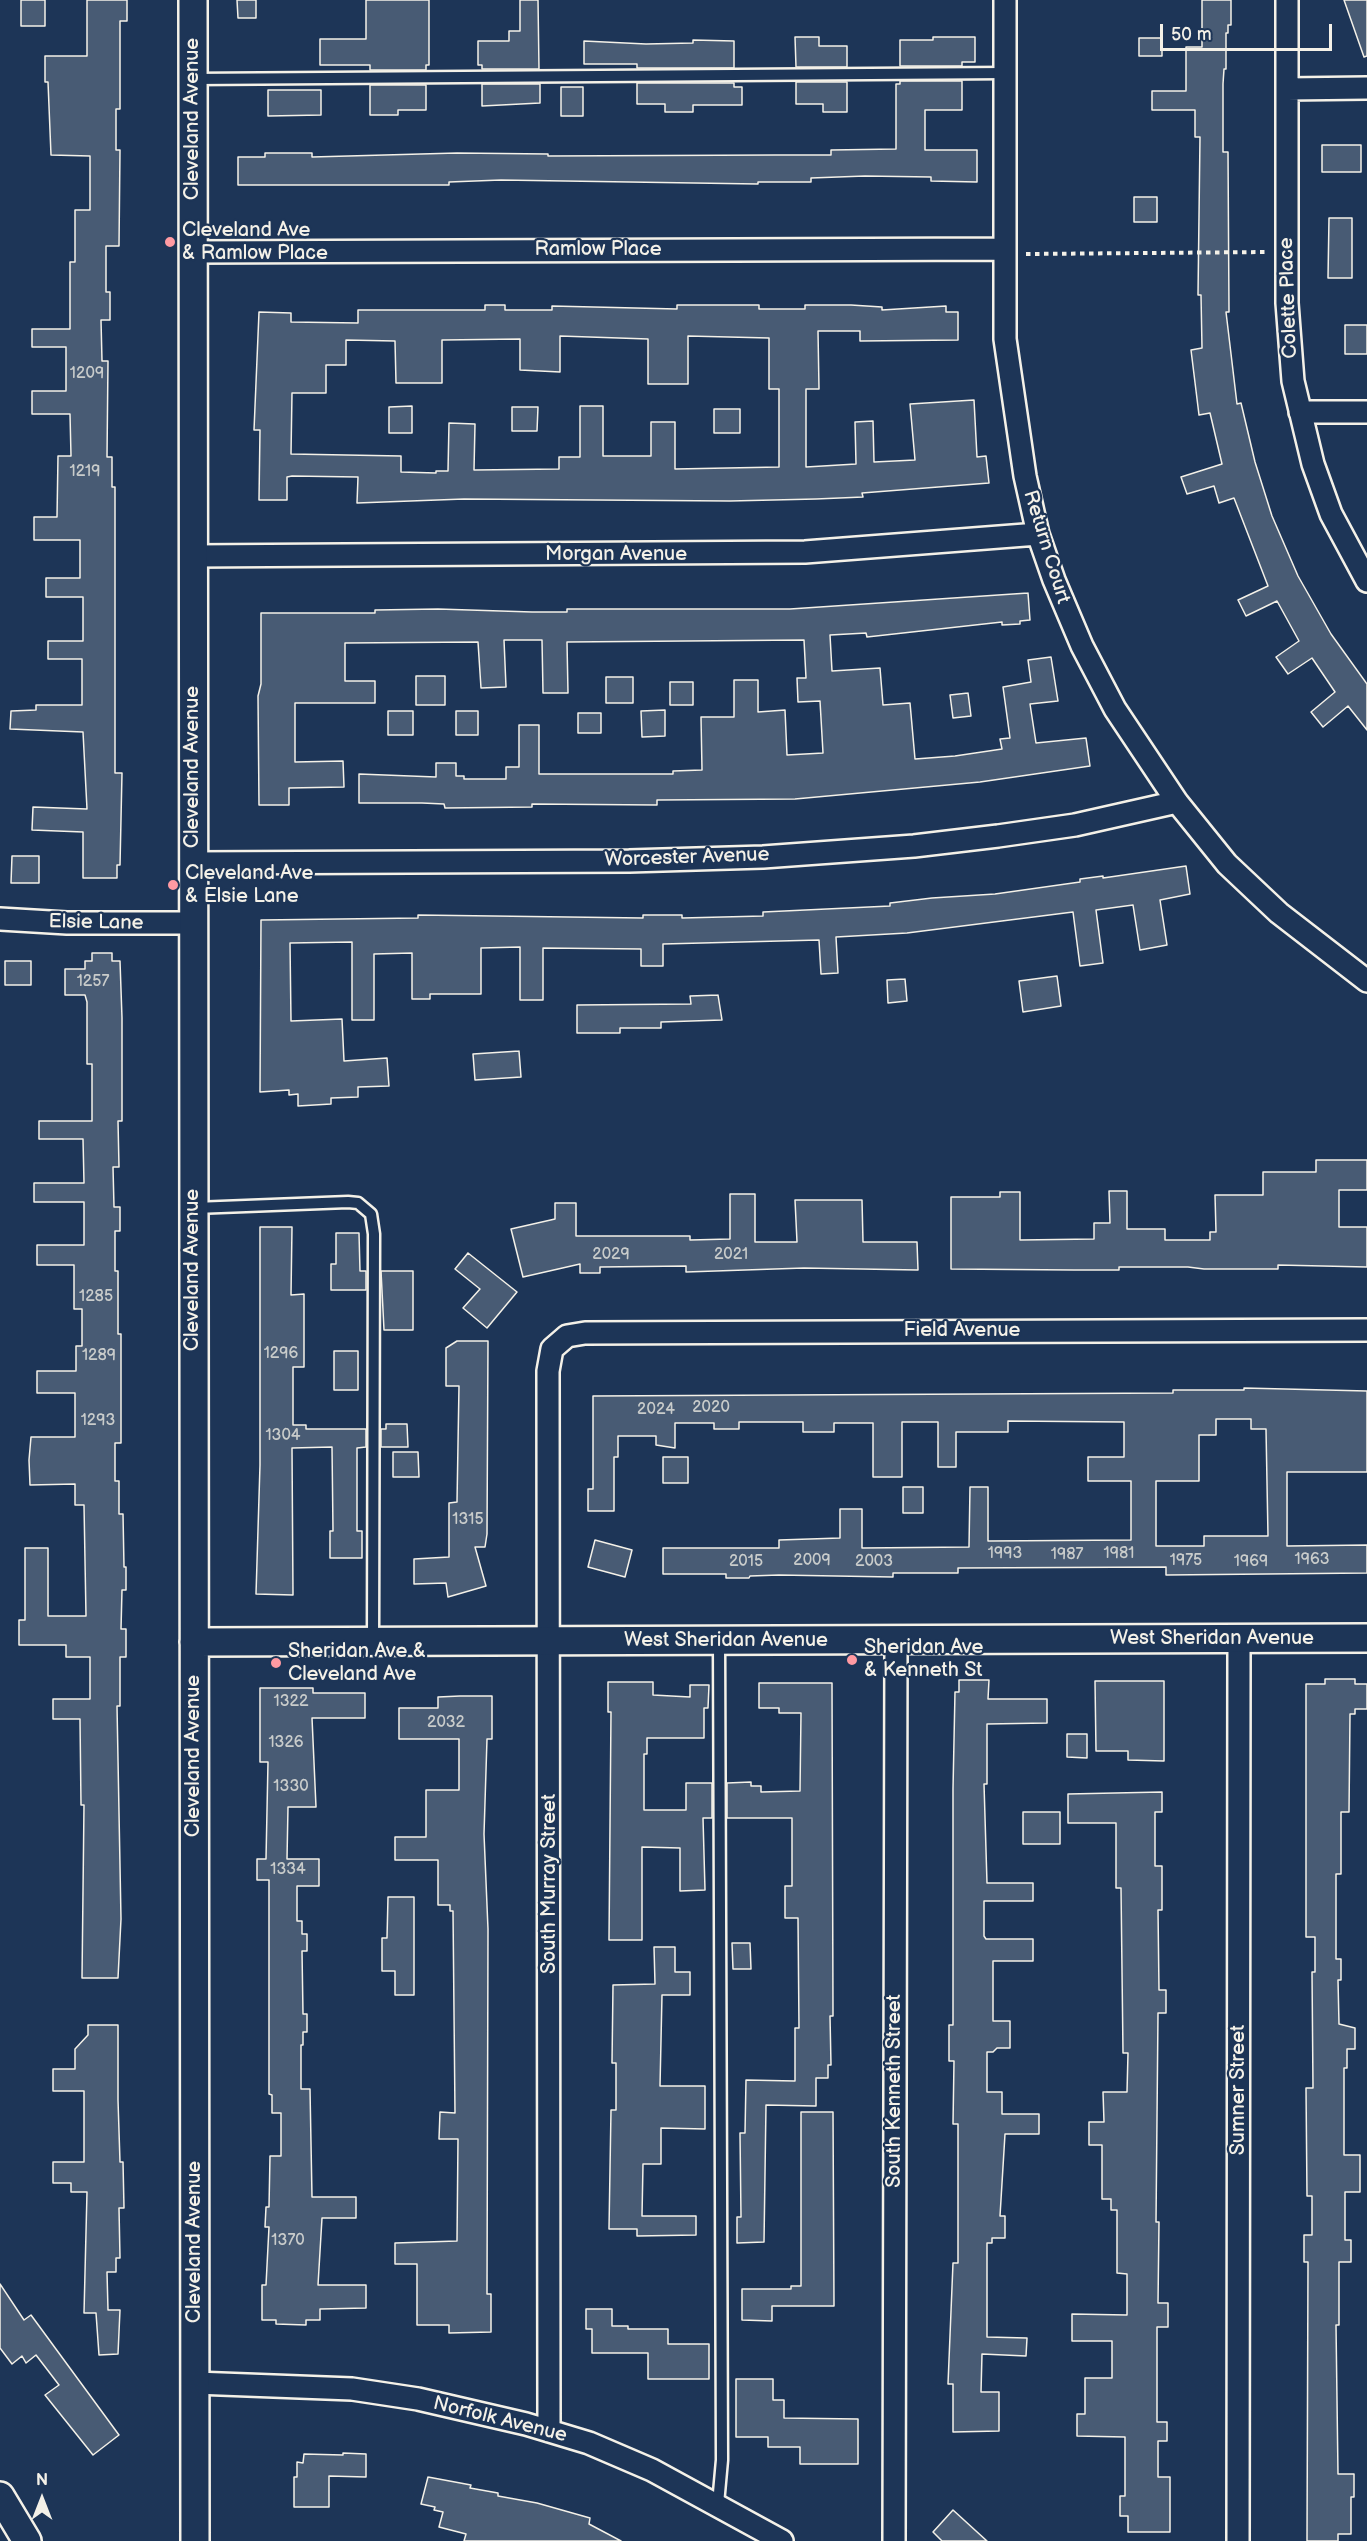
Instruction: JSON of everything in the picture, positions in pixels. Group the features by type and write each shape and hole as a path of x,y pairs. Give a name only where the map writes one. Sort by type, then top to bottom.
{"street":[{"name":"Cleveland Avenue","path":"193,0 195,2541"},
{"name":"Return Court","path":"1005,0 1013,252 1005,339 1013,407 1038,534 1054,580 1082,646 1114,709 1177,802 1227,864 1279,914 1367,981"},
{"name":"Colette Place","path":"1287,0 1286,252 1291,361 1300,412 1313,464 1331,513 1367,581"},
{"path":"1287,89 1367,88"},
{"name":"Ramlow Place","path":"192,252 1013,252"},
{"path":"1300,412 1367,412"},
{"name":"Morgan Avenue","path":"193,556 793,553 1038,534"},
{"name":"Worcester Avenue","path":"193,863 629,861 763,857 914,846 998,836 1076,825 1177,802"},
{"name":"Elsie Lane","path":"0,919 67,923 193,923"},
{"name":"Field Avenue","path":"558,1341 585,1333 1367,1330"},
{"name":"South Murray Street","path":"549,2431 548,1371 550,1356 558,1341"},
{"name":"West Sheridan Avenue","path":"194,1642 1367,1638"},
{"name":"Sumner Street","path":"1238,2541 1239,1639"},
{"name":"South Kenneth Street","path":"894,2541 896,1641"},
{"name":"Norfolk Avenue","path":"195,2383 284,2385 363,2391 486,2413 589,2443 652,2470 782,2541"},
{"path":"0,2496 27,2541"}],"lane":[{"path":"192,79 1006,73"},
{"path":"193,1208 348,1202 358,1203 371,1214 374,1234 373,1642"},
{"path":"718,2504 722,2460 719,1641"}],"path":[{"path":"1013,252 1286,252"}],"building":[{"path":"21,0 45,0 45,26 21,26"},
{"path":"87,0 127,0 127,21 120,21 120,109 116,109 116,150 120,150 119,246 106,246 106,292 110,292 110,320 101,320 102,361 108,361 107,457 112,457 112,487 115,487 115,773 122,773 120,865 117,865 117,878 83,878 83,832 32,830 33,807 87,809 83,732 10,729 11,711 36,710 36,705 82,705 82,659 48,659 48,641 83,641 83,597 46,597 46,578 80,578 80,540 34,540 34,517 57,517 58,456 71,456 70,414 32,414 32,391 66,391 66,347 32,347 32,329 70,329 70,262 75,262 75,210 90,210 90,156 51,155 48,82 45,82 45,56 87,56"},
{"path":"237,0 256,0 256,18 238,18"},
{"path":"366,0 429,0 429,65 426,65 426,70 370,70 370,65 320,65 320,39 366,39"},
{"path":"520,0 538,0 539,69 482,69 482,65 478,65 478,41 509,41 509,31 520,31"},
{"path":"1202,0 1231,0 1231,25 1228,25 1228,33 1226,33 1226,69 1224,69 1223,84 1223,152 1228,152 1229,312 1226,312 1237,404 1241,403 1255,462 1272,516 1298,576 1331,634 1367,684 1367,730 1348,706 1323,727 1311,712 1335,692 1312,658 1288,674 1276,657 1299,641 1277,601 1246,616 1238,600 1268,586 1234,498 1219,503 1214,486 1187,494 1181,477 1222,464 1210,413 1199,415 1191,350 1202,348 1201,295 1198,295 1200,137 1195,137 1195,110 1152,110 1152,91 1186,91 1186,47 1202,47"},
{"path":"1344,0 1367,0 1367,56 1364,57"},
{"path":"795,37 819,37 819,46 847,46 847,67 796,67"},
{"path":"933,37 975,37 975,62 962,62 962,66 900,66 900,40 933,40"},
{"path":"1139,38 1162,38 1162,56 1139,56"},
{"path":"693,40 734,41 734,68 637,68 637,64 584,64 584,41 646,44 693,43"},
{"path":"900,81 962,81 962,110 925,110 925,150 977,150 977,182 931,181 931,177 865,176 811,178 811,182 758,182 758,184 501,180 449,182 449,185 238,185 238,157 265,157 265,153 312,153 312,157 457,153 548,154 548,156 831,155 831,150 896,149 896,84 900,84"},
{"path":"796,82 847,82 847,112 823,112 823,104 796,104"},
{"path":"637,83 734,83 734,87 742,87 742,105 693,105 693,112 665,112 665,104 637,104"},
{"path":"482,84 540,84 540,103 482,106"},
{"path":"370,85 426,85 426,110 398,110 398,115 370,115"},
{"path":"561,87 583,87 583,116 561,116"},
{"path":"268,90 321,90 321,115 268,116"},
{"path":"1322,145 1361,145 1361,172 1322,172"},
{"path":"1134,197 1157,197 1157,222 1134,222"},
{"path":"1329,218 1352,218 1352,278 1328,278"},
{"path":"485,305 505,305 505,310 552,310 552,306 677,309 677,305 759,305 759,309 805,309 805,305 851,305 882,307 882,310 946,306 946,312 958,312 958,340 860,341 860,331 818,331 819,389 806,389 806,467 856,464 855,422 873,421 874,462 915,460 910,404 974,400 977,457 986,456 989,483 862,493 863,497 816,499 730,501 464,499 357,503 358,477 292,476 287,477 287,500 259,500 260,430 254,430 259,312 291,313 291,322 358,323 358,310 485,310","holes":["560,336 648,339 648,384 688,384 688,336 769,338 769,389 779,389 779,467 675,469 675,422 651,422 651,456 603,456 603,406 580,406 580,457 559,457 559,469 474,470 475,424 449,423 448,471 436,471 436,473 401,472 401,456 291,454 292,393 326,393 326,365 346,365 346,340 395,341 396,383 442,383 442,340 520,339 520,370 560,372"]},
{"path":"1345,325 1367,325 1367,354 1345,354"},
{"path":"412,406 412,433 389,433 389,407"},
{"path":"512,407 538,407 537,431 512,431"},
{"path":"714,409 740,409 740,433 714,433"},
{"path":"1028,593 1030,620 1020,621 1020,624 1002,625 1002,622 867,637 866,633 830,635 832,671 880,668 883,705 910,703 915,759 1002,749 1000,739 1010,738 1003,687 1031,682 1028,660 1051,657 1058,701 1030,704 1036,743 1086,738 1090,766 980,782 795,799 657,800 657,805 532,804 532,807 445,808 444,804 359,803 359,774 436,777 436,763 456,763 456,776 464,776 464,779 506,779 506,767 519,767 519,725 539,725 539,774 673,774 673,771 702,770 701,717 734,717 734,680 758,680 758,712 785,710 787,755 823,753 820,701 798,702 797,678 806,678 804,640 567,642 568,693 543,693 542,640 504,640 506,687 481,688 478,642 345,643 345,681 375,681 375,703 295,703 295,762 343,761 344,787 289,788 289,805 259,805 258,696 261,684 261,613 375,613 375,610 438,609 567,612 567,609 790,609"},
{"path":"416,676 445,676 445,705 416,705"},
{"path":"606,677 633,677 633,703 606,703"},
{"path":"670,682 693,682 693,705 670,705"},
{"path":"968,693 971,716 953,718 950,695"},
{"path":"665,710 665,736 642,737 641,711"},
{"path":"388,711 413,711 413,735 388,735"},
{"path":"456,711 478,711 478,735 456,735"},
{"path":"578,713 601,713 601,733 578,733"},
{"path":"12,856 39,856 39,883 11,883"},
{"path":"1186,866 1190,894 1160,900 1167,945 1140,950 1133,905 1096,910 1103,963 1080,966 1073,912 907,933 836,937 838,973 821,974 819,940 663,944 663,966 641,966 641,949 543,948 543,1000 520,1000 520,947 481,948 481,994 430,994 430,999 412,999 412,953 374,954 374,1020 352,1020 352,942 290,943 291,1021 342,1019 344,1061 387,1058 389,1086 358,1087 358,1097 331,1098 331,1104 298,1106 298,1094 289,1095 289,1090 260,1092 261,920 418,918 418,915 643,918 643,915 682,915 682,918 763,916 763,912 890,906 890,903 932,898 995,894 1080,882 1080,879 1103,876 1103,878"},
{"path":"92,953 112,953 112,961 120,961 122,1018 122,1121 118,1121 119,1167 113,1167 114,1207 120,1207 120,1231 115,1231 115,1271 118,1271 118,1334 121,1334 121,1443 115,1443 115,1481 119,1481 119,1514 123,1514 124,1567 126,1567 126,1590 122,1590 121,1629 126,1629 126,1657 120,1657 120,1706 117,1706 121,1919 118,1978 82,1978 84,1805 81,1805 80,1719 53,1719 53,1699 90,1699 90,1657 66,1657 66,1645 19,1645 19,1620 25,1620 25,1548 48,1548 48,1616 86,1616 84,1505 75,1505 75,1484 30,1485 29,1460 31,1437 75,1437 75,1393 37,1393 37,1371 76,1371 76,1346 82,1346 82,1309 74,1309 74,1265 37,1265 37,1245 84,1245 84,1202 34,1202 34,1183 84,1183 83,1139 39,1139 39,1121 92,1121 92,1064 87,1064 87,1002 85,995 65,995 65,969 85,969 85,961 92,961"},
{"path":"5,961 31,961 31,985 5,985"},
{"path":"1057,976 1061,1006 1023,1012 1019,981"},
{"path":"905,979 907,1001 888,1003 887,980"},
{"path":"718,995 722,1020 661,1022 661,1028 620,1028 620,1033 577,1033 577,1005 691,1004 690,996"},
{"path":"519,1051 521,1077 475,1080 473,1054"},
{"path":"1316,1160 1367,1160 1367,1190 1339,1190 1339,1227 1367,1227 1367,1267 1278,1265 1278,1269 1119,1267 1119,1270 951,1269 951,1197 1000,1197 1000,1192 1020,1192 1020,1240 1094,1239 1094,1223 1110,1223 1109,1191 1127,1191 1127,1229 1165,1229 1165,1240 1210,1240 1210,1232 1216,1232 1215,1195 1263,1195 1263,1172 1316,1172"},
{"path":"730,1194 755,1194 755,1242 797,1242 795,1200 862,1200 863,1242 917,1242 918,1270 804,1268 686,1272 686,1266 600,1267 600,1273 580,1273 580,1264 523,1277 511,1229 555,1219 555,1203 576,1203 576,1236 690,1236 690,1240 730,1239"},
{"path":"260,1227 292,1227 291,1295 304,1294 304,1367 293,1367 293,1425 306,1425 306,1429 366,1429 366,1447 357,1448 357,1531 362,1531 362,1558 330,1558 330,1531 333,1531 332,1447 292,1448 293,1595 256,1594 260,1465"},
{"path":"336,1233 359,1233 360,1271 366,1271 366,1290 331,1290 331,1264 336,1264"},
{"path":"468,1253 517,1292 487,1328 463,1308 480,1289 455,1269"},
{"path":"381,1271 413,1271 413,1330 384,1330"},
{"path":"457,1341 488,1341 487,1534 485,1547 475,1547 486,1586 448,1597 446,1583 414,1584 414,1559 449,1557 449,1503 457,1502 459,1386 446,1386 446,1348"},
{"path":"334,1351 358,1351 358,1390 334,1390"},
{"path":"1244,1388 1367,1391 1367,1472 1287,1472 1287,1546 1367,1545 1367,1573 1166,1575 1166,1567 958,1568 958,1573 893,1573 893,1577 779,1575 726,1578 726,1574 663,1574 663,1548 779,1548 779,1540 840,1538 840,1509 862,1509 862,1548 969,1547 970,1487 988,1487 988,1541 1131,1540 1131,1481 1088,1481 1088,1457 1124,1457 1124,1422 1008,1421 1008,1432 956,1432 956,1467 938,1467 938,1422 902,1422 902,1477 873,1477 873,1423 834,1423 834,1432 803,1432 803,1422 739,1422 739,1429 714,1429 714,1423 675,1423 675,1448 656,1445 656,1436 618,1436 618,1457 614,1457 614,1511 588,1511 588,1489 593,1489 593,1396 1173,1393 1173,1390 1244,1390","holes":["1216,1419 1251,1419 1251,1429 1266,1429 1268,1536 1204,1536 1204,1546 1156,1546 1156,1481 1199,1481 1199,1435 1216,1435"]},
{"path":"386,1424 407,1424 408,1447 381,1447 381,1429 386,1429"},
{"path":"393,1452 418,1452 419,1477 393,1477"},
{"path":"663,1457 688,1457 688,1483 663,1483"},
{"path":"903,1487 923,1487 923,1513 903,1513"},
{"path":"595,1540 632,1550 625,1577 588,1567"},
{"path":"1325,1679 1355,1679 1355,1684 1367,1684 1367,1709 1355,1709 1355,1714 1350,1714 1349,1812 1341,1812 1341,1874 1336,1874 1336,1959 1341,1959 1341,1980 1338,1980 1339,2024 1355,2028 1355,2049 1347,2049 1347,2068 1344,2068 1344,2155 1360,2155 1360,2192 1345,2192 1345,2240 1351,2240 1351,2262 1339,2262 1339,2325 1336,2325 1338,2474 1354,2474 1354,2497 1351,2497 1351,2534 1338,2534 1338,2541 1307,2541 1308,2262 1304,2262 1304,2235 1312,2235 1312,2196 1307,2196 1306,2088 1313,2088 1312,1972 1315,1972 1315,1937 1306,1937 1306,1684 1325,1684"},
{"path":"959,1680 989,1680 988,1699 1047,1699 1047,1723 987,1724 987,1784 984,1784 987,1883 1033,1883 1033,1901 984,1901 984,1936 986,1939 1033,1939 1033,1961 993,1961 993,2021 1010,2021 1010,2048 997,2048 993,2052 987,2052 987,2092 1002,2092 1002,2114 1039,2114 1039,2134 1005,2134 1000,2216 1005,2216 1005,2238 992,2238 992,2243 987,2243 987,2337 1027,2338 1026,2356 982,2354 981,2392 999,2392 999,2431 953,2432 953,2384 948,2384 953,2263 958,2263 958,2124 953,2124 954,2061 949,2061 949,2025 953,2025 953,1789 955,1692 959,1692"},
{"path":"1095,1681 1164,1681 1164,1761 1128,1760 1128,1751 1096,1751"},
{"path":"608,1682 653,1682 653,1695 690,1697 690,1685 709,1685 708,1708 704,1708 704,1738 647,1738 647,1754 644,1754 644,1810 686,1810 686,1783 712,1783 712,1818 703,1818 705,1890 680,1891 680,1848 642,1847 642,1940 609,1940 611,1712 608,1712"},
{"path":"759,1683 832,1683 833,2016 830,2016 831,2065 828,2065 828,2078 816,2078 816,2106 766,2105 764,2242 737,2243 737,2217 741,2217 740,2133 745,2133 746,2080 795,2081 795,2028 799,2028 798,1918 785,1918 785,1886 792,1886 792,1818 727,1818 727,1783 751,1782 751,1786 761,1786 761,1792 800,1791 801,1713 779,1713 779,1708 759,1708"},
{"path":"260,1688 313,1688 313,1693 365,1693 365,1718 312,1718 316,1807 288,1807 287,1859 319,1859 319,1886 297,1886 297,1921 302,1921 302,1934 307,1934 307,1951 302,1951 303,2014 307,2014 307,2032 303,2032 303,2045 301,2045 301,2089 310,2089 312,2197 356,2197 356,2218 322,2218 318,2285 366,2285 366,2308 320,2309 320,2320 306,2320 306,2325 276,2324 276,2320 262,2320 262,2285 266,2285 269,2227 265,2227 266,2207 269,2207 270,2156 281,2156 281,2113 272,2113 272,2095 269,2094 269,1880 257,1880 257,1859 266,1859 268,1762 260,1762"},
{"path":"492,1696 492,1739 487,1739 484,1834 488,1929 487,2294 491,2294 491,2332 449,2333 449,2325 417,2325 417,2264 395,2264 395,2243 457,2241 458,2139 439,2139 440,2112 455,2113 453,1911 450,1911 450,1905 438,1905 438,1860 395,1860 395,1837 426,1837 426,1790 459,1790 459,1739 399,1739 399,1708 438,1708 438,1697"},
{"path":"1067,1734 1087,1734 1087,1758 1067,1757"},
{"path":"1162,1792 1162,1812 1155,1812 1155,1866 1162,1866 1162,1910 1158,1910 1159,1990 1166,1990 1166,2013 1158,2013 1156,2222 1159,2222 1158,2303 1168,2303 1168,2327 1157,2327 1157,2422 1167,2422 1167,2441 1158,2441 1158,2477 1170,2477 1170,2532 1128,2532 1128,2516 1120,2516 1120,2496 1125,2496 1125,2437 1077,2436 1077,2414 1085,2414 1085,2378 1112,2378 1112,2341 1072,2341 1072,2314 1127,2315 1127,2274 1117,2273 1117,2210 1111,2210 1111,2199 1102,2199 1102,2145 1089,2145 1089,2122 1104,2122 1103,2092 1127,2092 1128,2053 1123,2053 1121,1888 1116,1888 1116,1823 1068,1823 1068,1794"},
{"path":"1023,1812 1060,1812 1060,1844 1023,1844"},
{"path":"388,1897 414,1897 414,1995 395,1995 395,1971 382,1971 382,1938 387,1938"},
{"path":"732,1943 750,1943 751,1969 733,1969"},
{"path":"654,1947 675,1947 675,1972 690,1972 690,1995 662,1995 660,2086 705,2086 705,2129 661,2128 661,2164 643,2164 642,2216 696,2216 696,2235 637,2236 637,2229 609,2229 611,2110 616,2110 616,2063 612,2063 613,1985 655,1984"},
{"path":"88,2025 118,2025 120,2162 123,2162 124,2208 119,2208 120,2258 116,2258 116,2272 107,2272 108,2310 120,2310 118,2354 99,2355 96,2313 84,2313 87,2192 71,2192 71,2183 53,2183 53,2162 84,2162 84,2091 53,2091 53,2069 75,2069 75,2049 88,2035"},
{"path":"801,2112 833,2112 834,2306 772,2306 772,2321 742,2320 742,2289 791,2289 791,2286 801,2286"},
{"path":"0,2284 24,2320 31,2315 119,2435 93,2455 45,2395 59,2385 36,2355 26,2363 22,2356 12,2364 0,2348"},
{"path":"586,2309 612,2309 612,2326 628,2326 628,2329 668,2329 668,2344 709,2344 709,2379 648,2379 648,2353 592,2353 592,2329 586,2329"},
{"path":"736,2379 773,2379 773,2400 784,2400 784,2418 858,2419 858,2464 800,2464 800,2447 768,2447 768,2437 736,2437"},
{"path":"343,2453 366,2454 366,2477 329,2476 329,2507 294,2507 294,2477 297,2477 297,2462 303,2463 304,2454 343,2455"},
{"path":"428,2477 471,2485 470,2488 498,2493 498,2496 537,2503 590,2518 589,2524 621,2541 464,2541 466,2534 439,2527 443,2512 434,2510 435,2507 421,2504"},
{"path":"953,2510 987,2541 942,2541 933,2532"}],"place":[{"name":"Cleveland Ave & Ramlow Place","path":"170,242"},
{"name":"Cleveland Ave & Elsie Lane","path":"173,885"},
{"name":"Sheridan Ave & Kenneth St","path":"852,1660"},
{"name":"Sheridan Ave & Cleveland Ave","path":"276,1663"}]}
